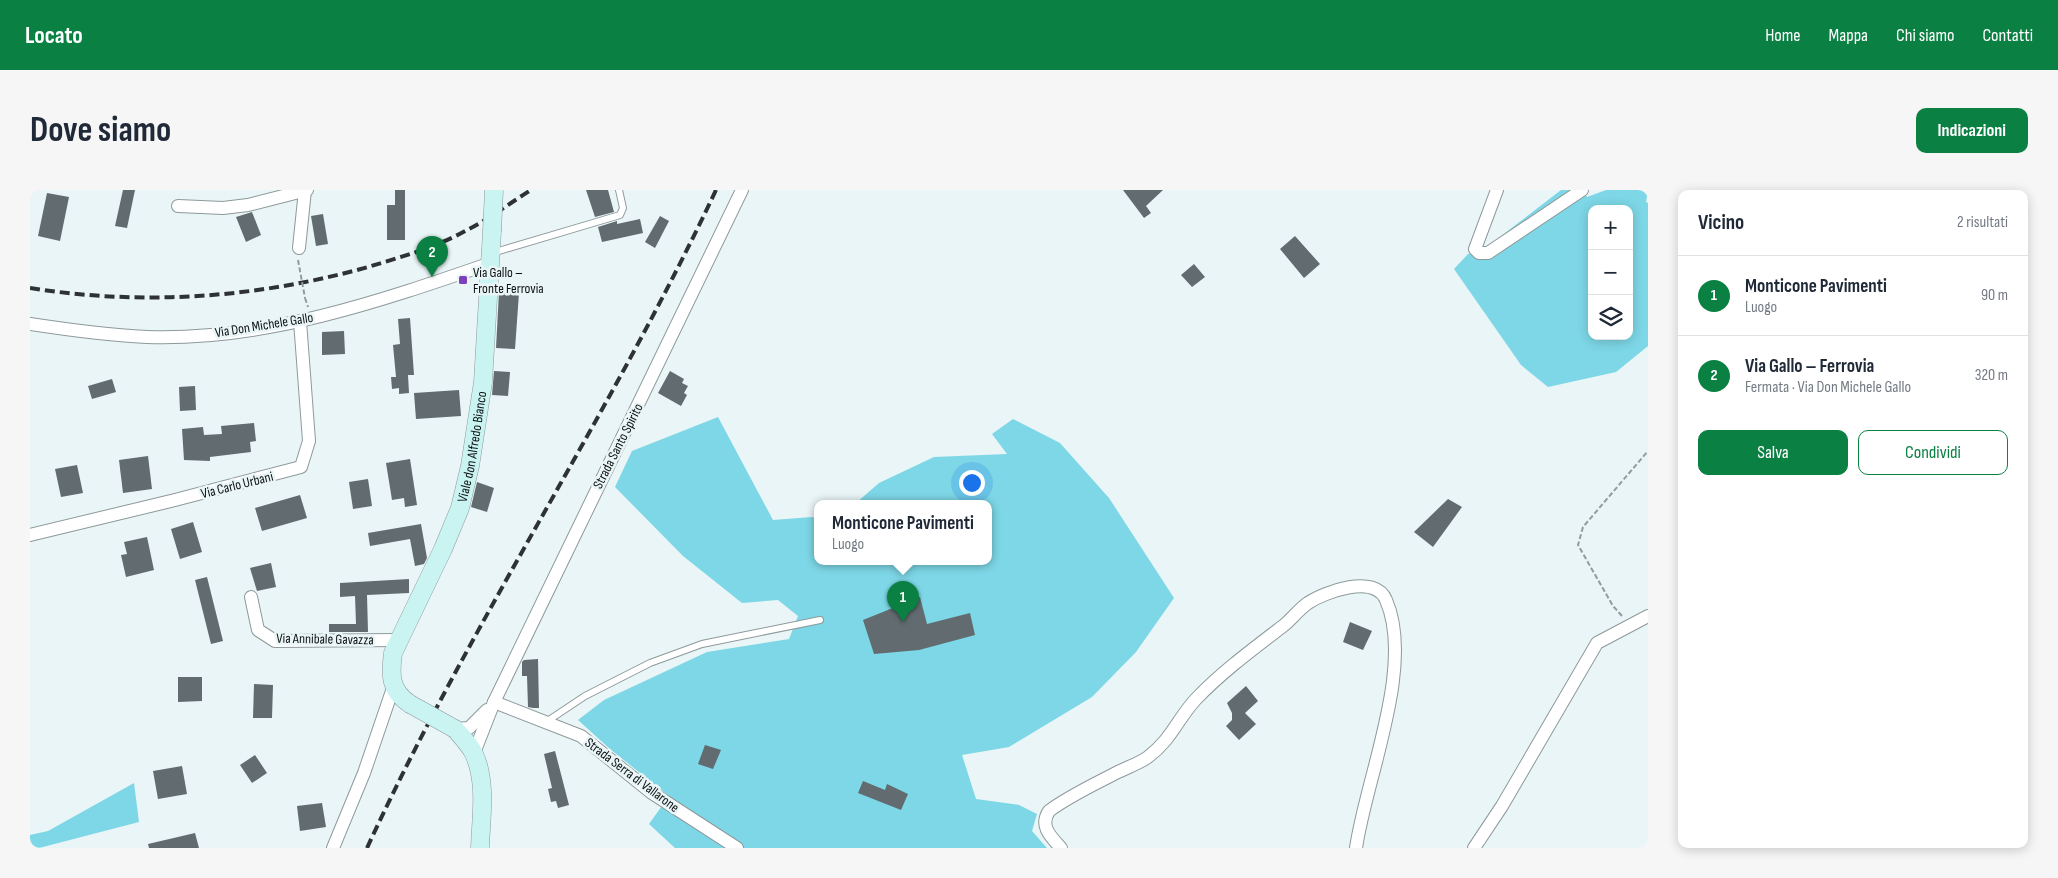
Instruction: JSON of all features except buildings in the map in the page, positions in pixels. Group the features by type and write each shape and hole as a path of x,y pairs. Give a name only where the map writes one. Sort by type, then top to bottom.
{"street":[{"path":"178,206 213,208 248,205 306,190 298,254"},
{"name":"Viale don Alfredo Bianco","path":"333,848 364,773 393,688 390,670 393,653 443,549 460,508 470,466 483,382 494,190"},
{"name":"Strada Santo Spirito","path":"475,757 494,702 742,190"},
{"path":"1497,190 1475,249 1479,253 1488,254 1582,190"},
{"name":"Via Don Michele Gallo","path":"30,324 149,337 216,333 300,321 390,296 491,258"},
{"name":"Via Carlo Urbani","path":"30,534 184,498 300,467 309,441 300,321"},
{"path":"1060,848 1048,834 1045,826 1049,811 1147,758 1175,731 1194,701 1256,645 1287,623 1296,611 1328,594 1358,586 1375,589 1386,600 1396,659 1377,759 1356,848"},
{"name":"Via Annibale Gavazza","path":"251,597 258,630 275,641 399,640"},
{"path":"1474,848 1502,806 1597,643 1648,616"},
{"path":"393,688 401,698 410,704 455,729 475,757 480,768 482,794 480,848"},
{"name":"Strada Santo Spirito","path":"455,729 469,728 494,702"},
{"name":"Strada Serra di Vallarone","path":"494,702 581,736 652,793 737,848"}],"lane":[{"path":"491,258 620,215 623,208 619,190"},
{"path":"546,722 585,696 650,663 702,644 820,620"}],"path":[{"path":"298,254 305,298"},
{"path":"1631,626 1613,606 1578,545 1583,527 1648,451"}],"shaded area":[{"path":"1561,190 1582,190 1587,197 1606,190 1648,190 1646,202 1648,203 1648,346 1616,372 1548,387 1521,365 1454,269 1468,254 1483,250"},
{"path":"718,417 773,520 814,518 814,565 992,565 992,500 859,500 879,483 934,457 1007,454 992,434 1013,419 1060,443 1109,498 1174,598 1136,652 1092,697 1009,747 962,755 976,799 1019,805 1037,814 1032,831 1047,848 675,848 649,824 669,796 610,749 578,720 604,700 707,652 789,639 798,616 778,600 742,603 683,556 615,487 632,451"},
{"path":"134,783 139,822 39,848 30,848 30,835 48,831"}],"railway":[{"path":"30,288 72,294 115,297 200,296 242,292 326,278 431,247 475,226 531,190"},
{"path":"367,848 451,681 631,356 675,274 716,190"}],"place":[{"name":"Via Gallo – Ferrovia","path":"432,277"},
{"name":"Via Gallo – Fronte Ferrovia","path":"463,280"},
{"name":"Monticone Pavimenti","path":"903,622"}]}
